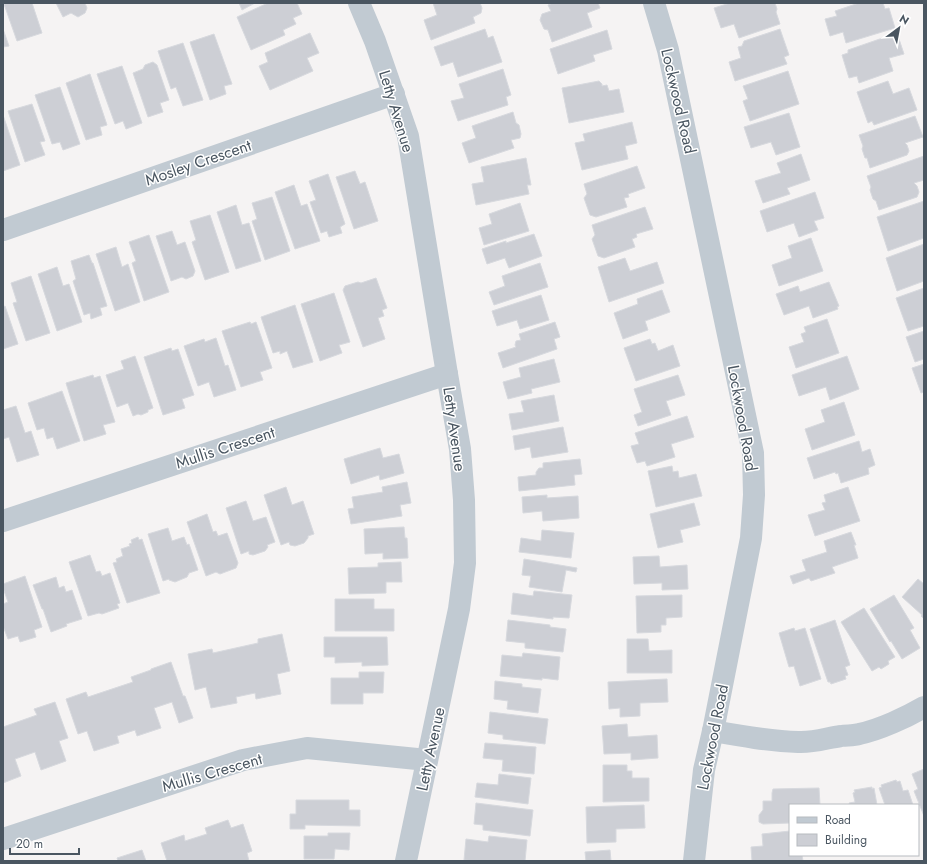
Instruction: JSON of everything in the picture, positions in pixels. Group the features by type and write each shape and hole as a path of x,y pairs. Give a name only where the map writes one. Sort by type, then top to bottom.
{"street":[{"name":"Letty Avenue","path":"359,3 375,41 408,136 460,449 464,500 465,563 460,609 406,861"},
{"name":"Lockwood Road","path":"654,3 668,50 753,453 754,495 751,538 704,770 694,861"},
{"name":"Mosley Crescent","path":"3,230 394,94"},
{"name":"Mullis Crescent","path":"3,521 447,374"},
{"path":"713,731 765,740 800,742 822,740 841,736 858,735 886,725 924,707"},
{"name":"Mullis Crescent","path":"3,839 243,760 308,748 427,760"}],"building":[{"path":"32,3 42,33 17,41 4,4"},
{"path":"56,3 85,3 87,8 85,13 78,17 71,13 63,17"},
{"path":"239,3 255,3 242,10"},
{"path":"268,3 297,3 302,14 293,18 296,24 283,30 285,35 251,50 237,17"},
{"path":"433,3 480,3 482,8 481,13 473,17 475,23 431,40 424,20 437,15"},
{"path":"553,3 598,3 600,8 587,13 592,27 552,42 548,30 544,29 540,20 542,14 551,11 548,5"},
{"path":"730,3 775,3 780,24 739,38 734,24 721,28 714,8"},
{"path":"859,3 883,3 885,9 889,8 895,28 846,43 843,32 830,36 825,19 837,16 835,11"},
{"path":"3,29 9,46 3,47"},
{"path":"485,29 488,38 493,36 502,62 458,77 453,62 441,66 434,47"},
{"path":"780,29 789,55 784,57 787,64 735,81 729,62 741,58 738,47 742,46 744,41"},
{"path":"607,30 612,49 593,55 595,61 558,74 550,49"},
{"path":"310,33 319,53 307,58 313,71 270,90 259,66 268,62 265,53"},
{"path":"897,33 904,54 889,58 893,71 859,83 857,76 849,78 842,55 848,53 848,50"},
{"path":"214,34 232,84 224,86 226,94 210,100 190,42"},
{"path":"183,43 203,100 183,106 176,87 171,89 158,51"},
{"path":"153,62 157,65 169,100 160,103 163,112 148,117 133,73 143,69 145,65"},
{"path":"122,66 142,123 126,129 123,121 115,124 97,74"},
{"path":"503,69 511,95 506,97 508,105 458,121 451,101 464,98 459,84"},
{"path":"788,71 799,104 750,121 743,101 748,99 743,86"},
{"path":"90,74 107,125 100,127 102,135 86,140 66,83"},
{"path":"599,81 602,86 607,85 609,91 619,89 624,112 569,123 562,88"},
{"path":"888,81 893,94 909,88 917,110 874,125 872,121 868,123 857,92"},
{"path":"60,87 80,144 63,150 60,142 52,144 35,95"},
{"path":"32,104 45,141 40,142 45,155 25,162 8,111"},
{"path":"513,112 521,134 520,138 511,140 514,148 469,163 462,143 476,138 472,126"},
{"path":"789,113 800,147 776,155 771,142 751,148 744,127"},
{"path":"3,115 20,165 3,171"},
{"path":"915,116 923,137 905,143 909,151 907,155 870,168 862,149 863,146 859,135"},
{"path":"632,122 637,143 625,146 628,159 582,170 575,143 585,141 583,134"},
{"path":"801,154 810,180 787,188 790,194 763,203 755,181 781,173 777,163"},
{"path":"924,156 924,180 914,183 919,192 917,197 879,210 876,201 873,199 867,176"},
{"path":"526,158 531,185 527,185 529,194 476,205 472,184 484,182 481,167"},
{"path":"637,166 645,188 628,194 629,197 624,198 627,207 596,217 590,215 584,198 587,194 584,184"},
{"path":"355,171 360,184 365,182 378,221 354,229 336,177"},
{"path":"328,174 345,224 340,227 342,233 329,237 327,231 321,233 310,202 316,200 309,181"},
{"path":"294,185 301,206 307,204 320,241 295,249 275,192"},
{"path":"815,192 824,218 814,221 818,230 799,237 794,223 767,232 760,211"},
{"path":"272,197 290,251 265,260 252,221 257,219 252,203"},
{"path":"924,201 924,238 888,251 877,217"},
{"path":"520,203 529,231 484,245 479,228 492,224 489,214"},
{"path":"236,205 242,225 249,223 261,261 236,269 217,212"},
{"path":"645,207 653,229 636,234 637,237 632,239 635,247 604,258 598,256 592,239 595,235 592,225"},
{"path":"210,215 229,272 205,280 192,242 196,240 190,221"},
{"path":"172,231 177,245 185,242 195,271 193,276 186,279 182,277 171,281 156,236"},
{"path":"534,234 542,256 509,268 505,258 487,264 482,249"},
{"path":"149,235 169,292 144,301 132,263 136,261 129,242"},
{"path":"811,238 823,271 779,286 772,265 792,258 788,246"},
{"path":"924,244 924,281 897,291 886,258"},
{"path":"116,247 122,267 128,264 140,302 115,311 96,254"},
{"path":"89,255 107,306 100,308 102,315 91,319 90,313 84,315 73,281 76,279 71,261"},
{"path":"625,258 630,271 657,262 664,283 609,302 598,267"},
{"path":"540,263 548,287 494,305 489,292 505,286 502,276"},
{"path":"57,267 63,286 69,284 82,322 57,331 38,274"},
{"path":"31,276 50,333 26,341 13,303 17,302 11,283"},
{"path":"376,278 387,308 382,310 384,316 378,318 385,339 363,347 343,290 345,286"},
{"path":"829,282 839,306 837,307 838,309 813,318 809,306 784,315 776,294 798,286 800,292"},
{"path":"924,288 924,326 908,331 896,298"},
{"path":"662,290 670,312 645,321 648,330 623,339 614,313 638,304 637,299"},
{"path":"334,293 350,342 339,345 342,353 320,361 301,304"},
{"path":"541,295 549,320 520,329 517,320 497,326 492,311"},
{"path":"295,305 313,362 293,368 287,351 280,354 280,351 273,353 261,317"},
{"path":"5,306 18,344 3,349 3,307"},
{"path":"827,319 839,353 796,368 789,347 804,342 801,334 806,332 804,327"},
{"path":"250,322 251,324 256,322 272,368 260,372 263,380 241,387 222,331"},
{"path":"555,322 560,337 554,339 557,349 503,368 498,353 516,347 516,341 521,340 519,334"},
{"path":"924,331 924,359 915,362 906,337"},
{"path":"216,338 225,366 228,365 236,390 214,397 209,382 198,386 184,346 204,339 205,342"},
{"path":"650,339 652,344 655,343 658,351 673,345 680,366 636,381 624,348"},
{"path":"171,348 172,351 178,349 194,395 182,399 185,408 163,415 144,357"},
{"path":"135,356 153,408 141,415 138,414 133,416 128,403 117,407 106,375 124,369 121,361"},
{"path":"847,356 859,389 830,400 826,387 799,396 792,375"},
{"path":"554,359 560,382 531,389 532,393 508,399 503,382 521,377 519,368"},
{"path":"924,364 924,392 921,393 912,368"},
{"path":"93,375 94,378 100,376 115,422 103,425 106,434 84,441 66,383"},
{"path":"678,375 685,395 666,401 671,415 638,426 634,415 642,412 634,389"},
{"path":"62,391 80,441 57,449 53,437 47,439 44,428 37,430 28,403"},
{"path":"554,395 559,421 512,430 509,414 524,412 521,401"},
{"path":"844,402 855,435 812,450 805,429 825,422 821,410"},
{"path":"16,406 25,433 31,431 39,455 17,462 9,437 3,439 3,410"},
{"path":"687,416 694,437 671,444 675,457 647,466 645,461 637,463 631,446 639,444 635,433"},
{"path":"563,427 568,452 532,458 530,447 515,450 513,436"},
{"path":"859,441 862,452 870,449 875,465 868,468 869,474 841,483 838,473 836,474 835,472 814,479 807,458"},
{"path":"380,448 383,458 399,454 404,473 380,480 379,475 351,484 344,459"},
{"path":"580,459 582,474 574,475 575,485 519,491 518,477 536,475 539,468 543,468 543,463"},
{"path":"672,466 673,472 678,471 679,478 696,474 702,496 656,507 648,471"},
{"path":"407,482 411,503 400,505 402,516 351,524 348,509 354,508 352,497 383,492 382,487"},
{"path":"286,487 292,505 303,501 314,534 308,536 304,543 295,546 290,545 289,542 281,545 264,495"},
{"path":"848,487 860,521 815,536 808,515 825,510 822,503 826,502 824,495"},
{"path":"547,495 547,498 578,496 579,518 543,521 542,511 523,513 522,497"},
{"path":"246,501 253,521 266,517 275,542 267,545 268,547 265,551 253,555 249,554 249,551 241,554 226,508"},
{"path":"694,503 700,525 680,530 683,542 658,548 650,514"},
{"path":"207,514 213,532 216,531 218,536 227,533 238,563 236,568 220,574 216,572 206,576 187,522"},
{"path":"404,527 405,538 407,538 408,558 383,559 383,553 365,554 364,529"},
{"path":"168,528 172,541 184,537 187,545 189,544 198,570 189,573 187,577 175,582 169,579 163,581 148,534"},
{"path":"542,530 574,533 571,558 519,552 521,538 541,541"},
{"path":"851,532 856,545 854,545 858,558 832,567 835,573 811,581 809,578 793,584 790,576 806,571 802,560 827,552 824,541"},
{"path":"138,537 139,540 142,539 160,593 127,603 113,563 117,562 116,559 123,556 121,549 130,546 129,544 132,543 131,540"},
{"path":"90,555 96,572 100,571 102,576 110,573 120,603 117,604 119,608 102,614 99,613 88,616 69,562"},
{"path":"659,556 660,567 687,565 688,589 662,590 662,583 634,584 633,557"},
{"path":"524,559 577,568 576,572 566,570 562,592 529,587 531,576 522,575"},
{"path":"401,562 402,582 386,582 386,593 349,594 348,568 378,567 378,563"},
{"path":"25,576 42,627 34,630 36,637 20,642 18,636 8,639 3,626 3,604 8,602 3,584"},
{"path":"56,577 59,588 64,586 66,592 72,590 82,619 66,624 67,626 51,632 33,585"},
{"path":"918,579 924,584 924,619 921,616 922,615 902,597"},
{"path":"534,591 572,595 569,618 553,617 553,619 511,614 513,593 533,596"},
{"path":"682,595 682,617 666,618 666,625 661,625 661,632 637,633 636,596"},
{"path":"894,595 914,628 910,630 920,648 902,659 870,609"},
{"path":"335,599 374,599 374,609 394,609 394,631 335,631"},
{"path":"864,608 895,657 888,661 889,664 881,669 879,667 872,671 841,622"},
{"path":"508,620 550,625 550,627 566,629 563,652 525,648 525,643 506,641"},
{"path":"835,620 850,665 845,667 848,675 845,676 846,679 831,684 828,682 810,629"},
{"path":"794,628 795,631 805,628 821,679 800,686 794,666 789,667 779,633"},
{"path":"282,634 290,671 277,674 281,694 256,699 255,693 236,697 237,703 211,708 206,687 195,690 188,654 212,649 213,653 258,643 258,639"},
{"path":"324,637 387,637 388,665 362,666 362,662 335,663 335,657 324,657"},
{"path":"627,639 648,639 649,651 672,650 672,673 627,673"},
{"path":"523,653 560,657 558,680 500,676 502,655 522,657"},
{"path":"171,662 183,696 185,696 193,718 179,723 172,702 154,708 161,728 137,736 135,730 117,736 119,743 94,751 87,731 78,734 66,699 86,692 88,697 133,682 131,677"},
{"path":"359,672 384,672 383,693 363,693 363,704 331,704 331,678 359,678"},
{"path":"667,679 668,702 640,703 640,716 620,717 620,708 609,709 608,682"},
{"path":"495,681 522,684 522,687 541,689 538,713 507,709 508,701 494,699"},
{"path":"55,702 68,738 59,741 66,761 41,770 35,752 15,759 21,776 3,783 3,727 37,715 34,709"},
{"path":"490,712 548,719 545,744 503,739 503,735 488,733"},
{"path":"627,724 628,737 657,735 658,758 631,760 631,753 604,754 602,726"},
{"path":"485,743 536,747 534,774 502,771 503,760 483,758"},
{"path":"603,765 627,765 627,771 632,771 632,778 649,778 649,801 603,802"},
{"path":"924,769 924,816 914,791 918,789 912,774"},
{"path":"499,774 531,778 528,804 475,797 477,783 498,785"},
{"path":"896,780 897,782 900,781 903,791 908,790 913,804 885,804 879,788 882,787 881,785"},
{"path":"819,788 820,804 789,804 789,823 763,824 759,822 759,815 763,810 763,801 772,801 773,789"},
{"path":"874,788 877,804 850,804 855,802 853,793 855,792 854,790"},
{"path":"296,800 349,800 349,810 360,810 360,826 305,825 305,829 290,829 290,814 296,814"},
{"path":"476,803 533,810 530,836 483,830 483,825 474,824"},
{"path":"644,805 645,828 616,829 616,842 587,843 586,807"},
{"path":"228,820 231,828 243,824 252,851 247,853 249,861 167,861 161,843 184,835 185,841 207,834 205,828"},
{"path":"789,831 789,856 802,856 803,861 752,861 751,847 763,846 762,834"},
{"path":"328,833 350,833 349,850 335,849 334,859 304,859 304,836 328,836"},
{"path":"489,836 527,840 525,861 464,860 466,839 488,842"},
{"path":"142,850 146,861 118,861 117,858"},
{"path":"610,850 611,861 586,861 585,852"}]}
